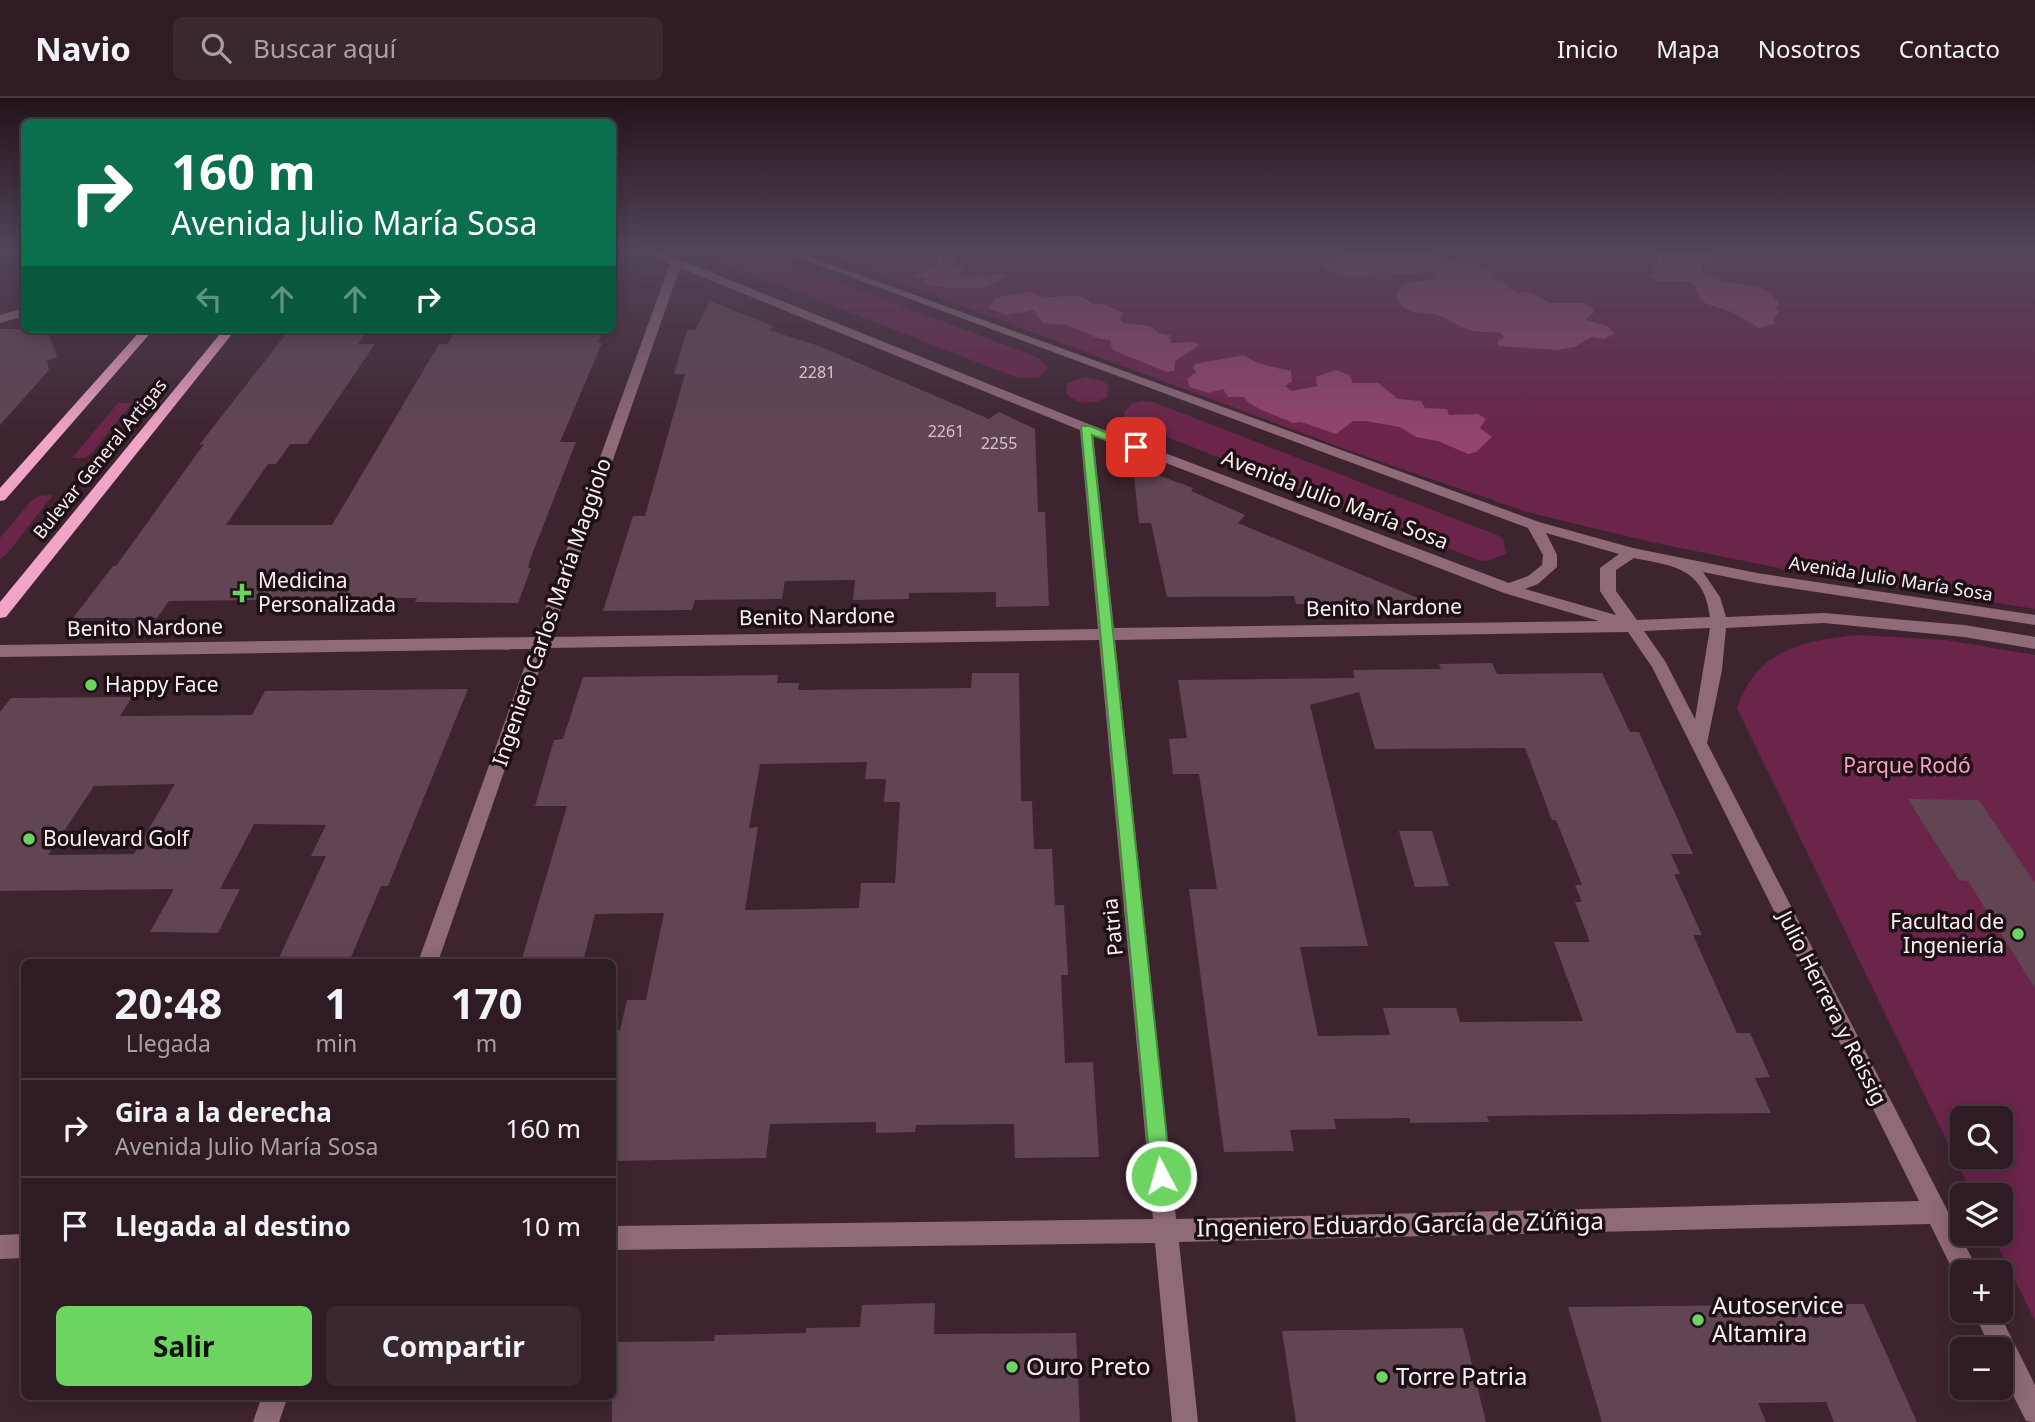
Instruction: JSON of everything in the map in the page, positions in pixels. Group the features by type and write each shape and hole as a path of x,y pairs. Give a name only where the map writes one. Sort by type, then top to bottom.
{"main road":[{"path":"0,497 144,333"},
{"name":"Bulevar General Artigas","path":"0,613 227,333"}],"street":[{"path":"0,319 18,314"},
{"name":"Ingeniero Carlos María Maggiolo","path":"429,959 658,314"},
{"name":"Avenida Julio María Sosa","path":"804,314 1086,428 1509,589 1635,626 1824,618 1931,628 2035,643"},
{"name":"Avenida Julio María Sosa","path":"957,314 1534,525 1632,553 1757,578 2035,620"},
{"name":"Patria","path":"1086,428 1185,1422"},
{"path":"1509,589 1533,580 1549,567 1550,555 1534,525"},
{"name":"Julio Herrera y Reissig","path":"1632,553 1608,568 1608,591 1635,626 1699,742 1961,1260"},
{"path":"1686,563 1703,581 1715,601 1721,623 1699,742"},
{"name":"Benito Nardone","path":"0,652 1635,626"},
{"name":"Ingeniero Eduardo García de Zúñiga","path":"616,1238 1167,1231 1935,1212"},
{"path":"0,1247 21,1246"},
{"path":"1991,1323 2035,1412"},
{"path":"266,1422 274,1400"}],"green space":[{"path":"853,314 923,314 1039,358 1048,368 1040,377 1018,378"},
{"path":"983,314 2035,314 2035,609 1803,573 1651,542 1527,512 1364,456"},
{"path":"1085,377 1103,381 1109,386 1107,397 1086,403 1066,394 1068,383"},
{"path":"1153,402 1497,535 1503,539 1506,554 1487,561 1478,560 1139,426 1125,418 1124,412 1133,403"},
{"path":"118,403 132,403 92,453 85,458 72,458"},
{"path":"53,495 0,559 0,538 32,500 39,496"},
{"name":"Parque Rodó","path":"1857,635 1946,640 2035,655 2035,1321 2013,1276 2013,1260 2005,1260 1998,1246 2013,1246 2013,1183 1967,1183 1960,1169 2013,1169 2013,1106 1950,1106 1950,1148 1737,708 1746,688 1769,661 1800,645"}],"shaded area":[{"path":"1036,314 1123,314 1120,320 1123,323 1150,326 1158,333 1170,335 1171,343 1194,342 1200,345 1175,361 1174,371 1167,372 1115,351 1111,348 1111,341 1068,325 1043,323"},
{"path":"1431,314 1592,314 1585,320 1608,326 1614,334 1604,339 1592,337 1575,347 1557,350 1499,346 1497,342 1504,337 1499,332 1470,330 1439,315"},
{"path":"1735,314 1777,314 1773,319 1776,323 1759,328"},
{"path":"1244,355 1260,364 1291,371 1292,381 1285,386 1291,391 1317,386 1316,377 1336,370 1349,375 1353,383 1378,383 1398,399 1421,401 1425,408 1447,409 1449,415 1478,414 1486,419 1480,428 1492,437 1476,452 1468,454 1438,441 1416,437 1400,427 1366,421 1353,421 1336,434 1301,422 1293,423 1259,408 1244,397 1228,397 1223,389 1209,393 1190,387 1187,379 1196,372 1193,368 1195,364"}],"building":[{"path":"703,314 742,314 773,326 769,330 819,346 989,419 999,412 1035,429 1038,512 1045,512 1049,606 996,607 996,592 909,593 909,599 853,600 855,580 785,581 782,599 695,600 692,610 603,611 633,516 645,516 685,374 674,374 687,330 695,330"},
{"path":"0,329 21,329 21,333 48,333 57,357 47,361 49,370 0,425"},
{"path":"287,333 365,333 358,344 375,344 307,444 290,444 276,464 268,464 226,525 332,525 439,344 448,344 454,333 602,333 598,343 602,343 560,442 576,442 531,557 528,568 531,568 518,603 415,602 417,598 169,601 157,618 73,618 113,566 116,566 204,444 199,445"},
{"path":"1133,466 1193,488 1191,491 1245,515 1238,523 1432,604 1296,604 1294,596 1167,597 1151,523 1139,523"},
{"path":"1492,663 1497,674 1602,673 1630,732 1639,732 1693,854 1671,854 1680,874 1674,874 1702,935 1693,935 1737,1033 1750,1033 1770,1077 1755,1078 1771,1113 1487,1116 1489,1122 1410,1123 1410,1118 1334,1119 1336,1129 1290,1130 1294,1151 1224,1152 1189,889 1217,889 1199,774 1173,774 1169,739 1187,738 1178,680 1355,678 1353,670 1441,669 1439,664","holes":["1359,692 1375,749 1525,748 1552,820 1556,820 1582,885 1575,885 1582,902 1575,902 1590,942 1554,942 1583,1021 1460,1022 1456,1008 1383,1008 1390,1035 1318,1036 1300,947 1368,946 1310,705"]},
{"path":"972,673 1019,673 1021,801 1032,801 1034,849 1052,849 1055,905 1064,905 1068,975 1061,975 1065,1063 1093,1062 1099,1157 1015,1158 1014,1124 916,1125 915,1132 876,1133 876,1122 770,1124 766,1158 616,1161 616,1030 620,1030 627,1000 646,1000 664,913 595,914 584,959 522,959 567,806 535,806 554,740 563,739 583,677 778,675 777,683 799,683 798,690 971,688","holes":["867,762 865,779 886,779 884,802 900,802 895,883 861,883 859,908 745,910 758,827 749,828 760,764"]},
{"path":"468,689 388,886 381,886 350,959 278,959 326,856 311,856 326,825 254,824 220,889 240,889 218,933 150,932 174,889 0,891 0,712 11,698 132,697 120,716 252,715 265,691","holes":["175,784 134,854 48,855 94,786"]},
{"name":"Facultad de Ingeniería","path":"1908,799 1979,800 2035,883 2035,988 1968,881 1959,880"},
{"path":"1399,831 1432,831 1449,886 1415,887"},
{"path":"935,1303 934,1334 1076,1333 1080,1422 612,1422 612,1400 616,1400 616,1342 714,1341 715,1335 806,1333 806,1328 860,1327 862,1305"},
{"path":"1864,1304 1917,1422 1834,1422 1826,1402 1758,1403 1766,1422 1602,1422 1568,1307"},
{"name":"Torre Patria","path":"1463,1328 1486,1422 1296,1422 1282,1331"}],"place":[{"name":"Medicina Personalizada","path":"242,593"},
{"name":"Happy Face","path":"91,685"},
{"name":"Boulevard Golf","path":"29,839"},
{"name":"Facultad de Ingeniería","path":"2018,934"},
{"name":"Autoservice Altamira","path":"1698,1320"},
{"name":"Ouro Preto","path":"1012,1367"},
{"name":"Torre Patria","path":"1382,1377"}],"route":[{"path":"1136,447 1086,428 1161,1176"}]}
